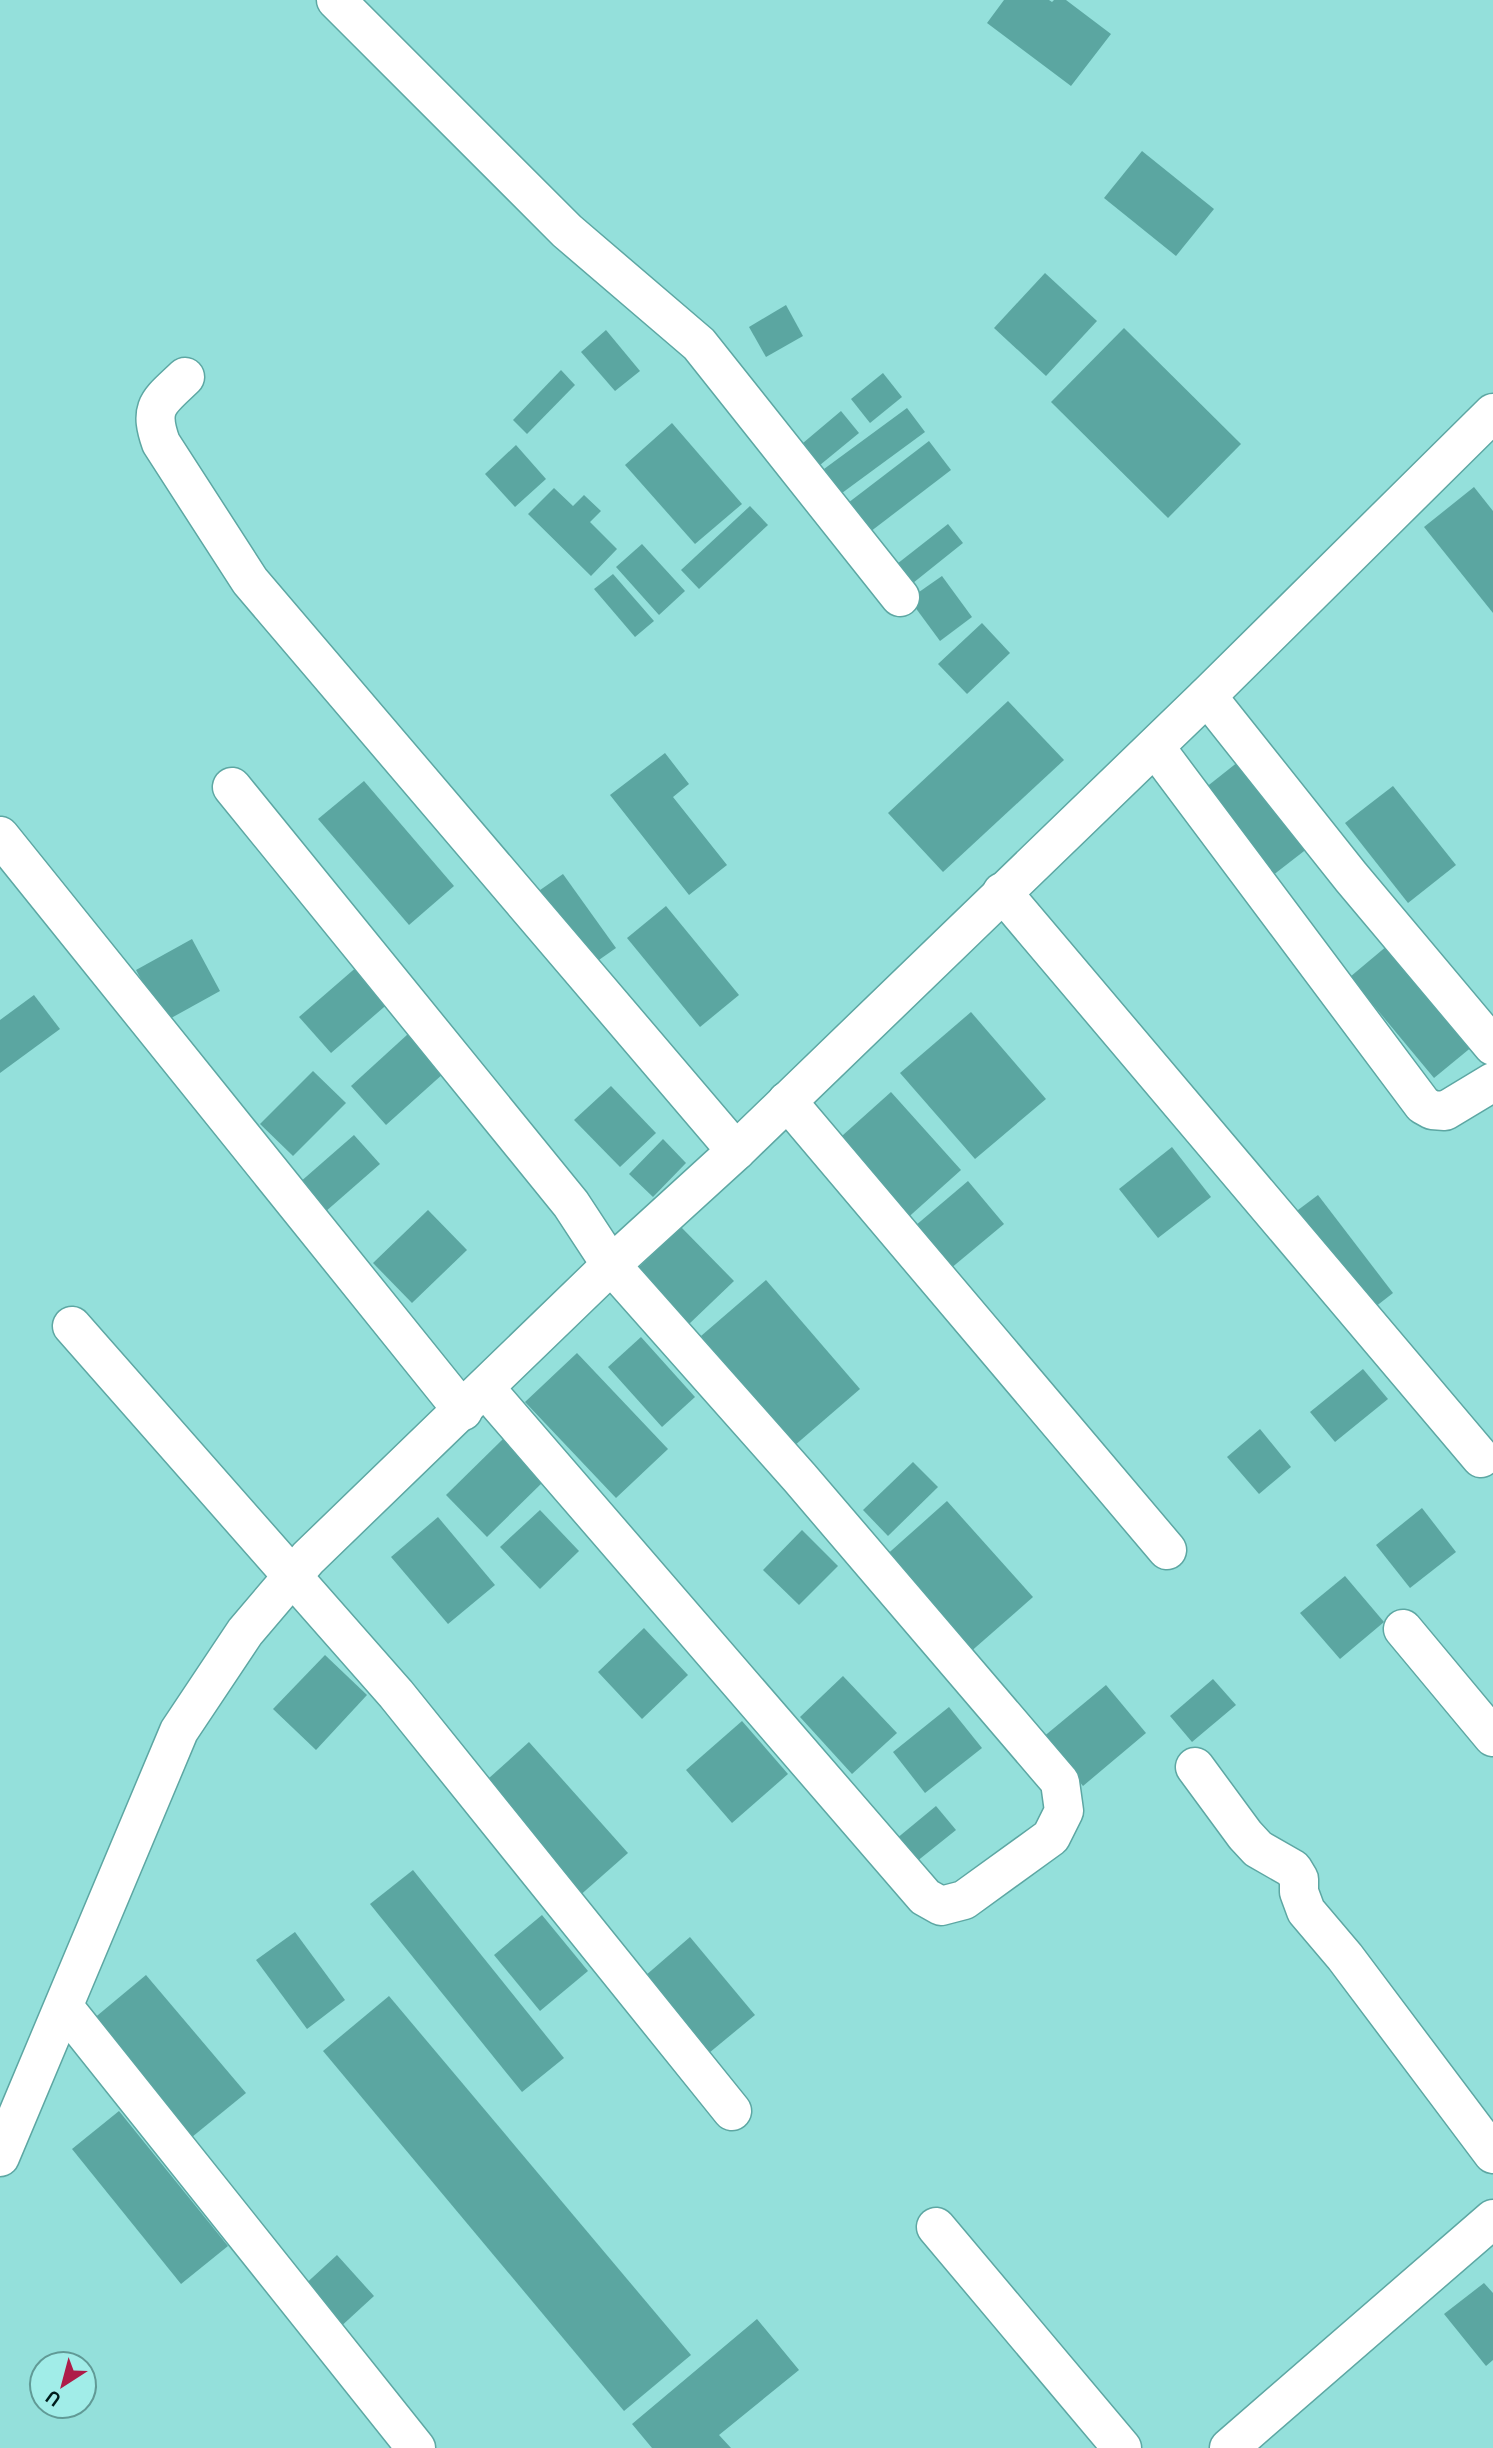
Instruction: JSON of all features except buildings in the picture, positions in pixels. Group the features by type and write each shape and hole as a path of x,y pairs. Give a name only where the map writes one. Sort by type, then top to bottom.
{"street":[{"path":"336,0 568,231 699,344 900,597"},
{"path":"184,377 160,401 153,421 160,443 250,581 736,1152"},
{"path":"0,2157 179,1731 245,1632 308,1558 611,1265 736,1152 1155,747 1493,413"},
{"path":"1207,696 1351,877 1493,1046"},
{"path":"1155,747 1423,1105 1432,1110 1445,1111 1493,1082"},
{"path":"0,836 474,1399 925,1897 941,1906 964,1900 1051,1837 1064,1811 1060,1782 800,1478 611,1265 572,1204 232,788"},
{"path":"1002,892 1481,1458"},
{"path":"787,1101 1167,1550"},
{"path":"72,1326 396,1694 732,2111"},
{"path":"1403,1629 1493,1737"},
{"path":"1195,1768 1258,1849 1293,1869 1299,1879 1299,1892 1306,1911 1361,1978 1493,2154"},
{"path":"64,2007 416,2448"},
{"path":"1230,2448 1493,2219"},
{"path":"936,2227 1122,2448"}]}
